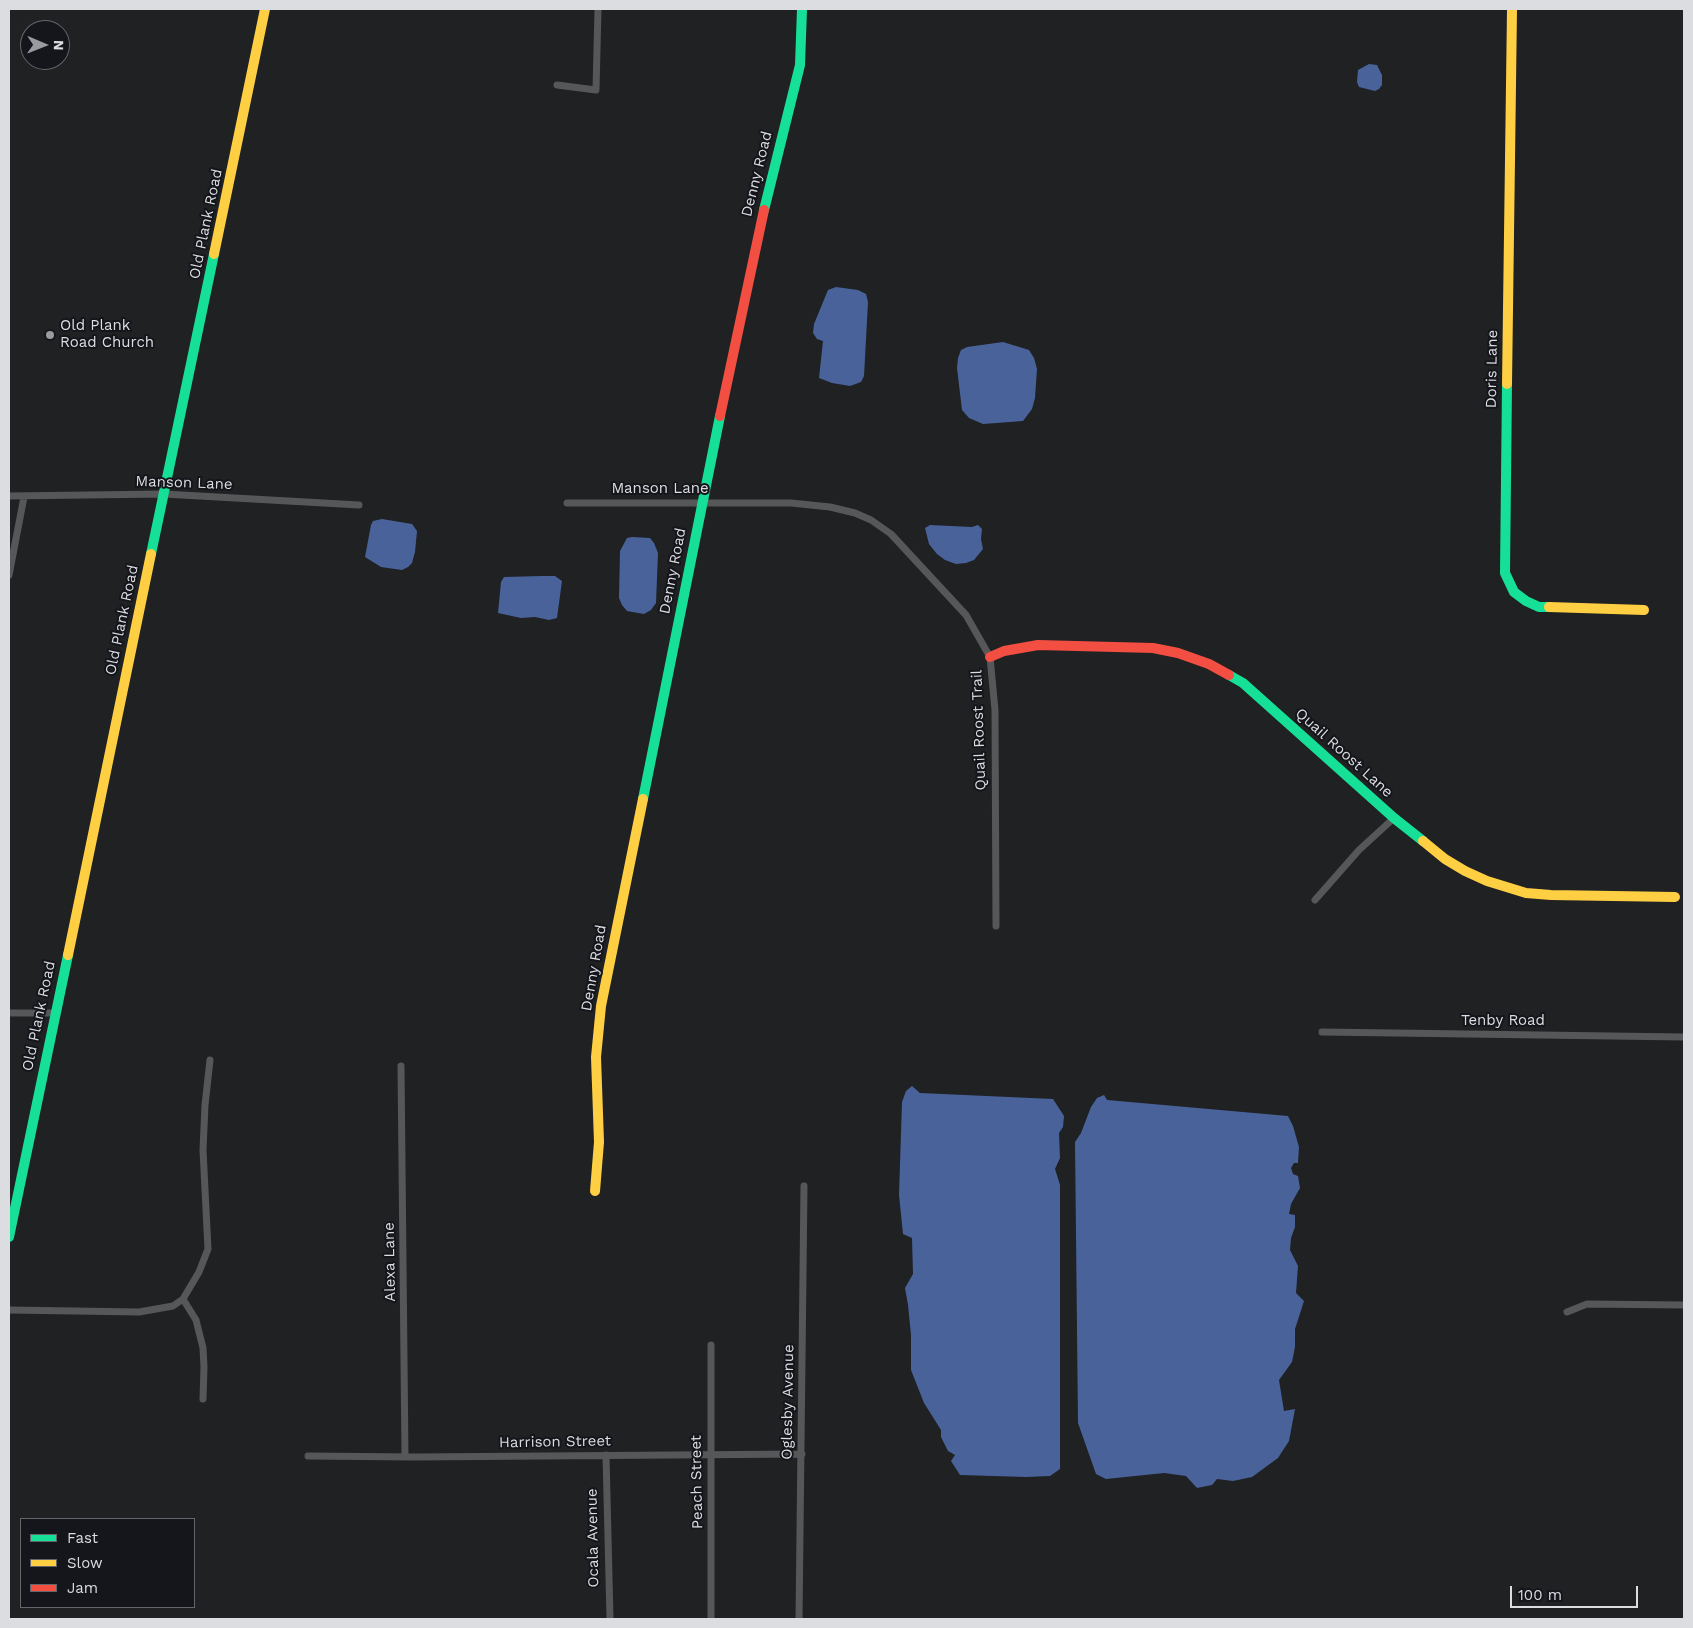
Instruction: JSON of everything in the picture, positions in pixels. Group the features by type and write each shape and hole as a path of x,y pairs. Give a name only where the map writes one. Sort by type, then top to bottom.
{"street":[{"name":"Old Plank Road","path":"9,1237 54,1013 265,9"},
{"path":"557,86 596,90 598,9"},
{"name":"Denny Road","path":"595,1191 599,1142 596,1057 601,1006 757,238 800,64 802,9"},
{"name":"Doris Lane","path":"1512,9 1504,532 1505,573 1508,583 1514,592 1526,601 1539,607 1644,610"},
{"name":"Manson Lane","path":"9,496 164,494 359,505"},
{"path":"9,575 24,497"},
{"name":"Manson Lane","path":"567,503 752,503"},
{"name":"Quail Roost Trail","path":"752,503 791,503 829,507 855,513 871,520 892,534 966,615 990,657 995,710 996,926"},
{"name":"Quail Roost Lane","path":"990,657 1004,651 1038,645 1093,646 1153,648 1209,664 1243,684 1394,818 1445,859 1465,872 1511,889 1551,895 1675,897"},
{"path":"1315,900 1359,850 1394,818"},
{"path":"9,1013 54,1013"},
{"name":"Tenby Road","path":"1322,1032 1684,1037"},
{"path":"9,1310 145,1311 173,1306 183,1299 199,1272 208,1250 203,1150 210,1060"},
{"name":"Alexa Lane","path":"401,1066 406,1457"},
{"name":"Oglesby Avenue","path":"799,1619 804,1186"},
{"path":"183,1299 196,1320 203,1348 203,1399"},
{"path":"1568,1312 1587,1304 1684,1305"},
{"name":"Peach Street","path":"711,1345 711,1619"},
{"name":"Harrison Street","path":"308,1456 802,1454"},
{"name":"Ocala Avenue","path":"606,1456 610,1619"}],"water":[{"path":"1369,64 1377,65 1382,75 1382,85 1375,91 1359,87 1357,82 1358,70"},
{"path":"836,287 858,290 866,294 868,302 864,376 861,382 850,386 832,383 819,378 823,341 817,339 813,333 814,324 828,290"},
{"path":"1003,342 1029,350 1034,358 1037,369 1035,398 1032,409 1023,421 983,424 969,418 962,410 957,368 958,358 961,350 967,347"},
{"path":"382,519 412,524 417,531 412,563 402,570 381,567 365,557 371,525 373,521"},
{"path":"930,525 972,527 978,525 982,529 983,549 974,560 966,563 956,564 945,560 929,544 925,528"},
{"path":"627,538 650,538 658,553 656,603 651,610 644,614 627,611 619,598 620,551"},
{"path":"555,576 562,581 557,618 549,620 535,617 521,618 498,613 501,582 504,577"},
{"path":"912,1086 920,1093 1053,1099 1064,1116 1063,1127 1059,1133 1060,1158 1055,1169 1060,1185 1060,1469 1050,1476 960,1475 951,1461 955,1455 948,1451 941,1437 941,1430 924,1403 911,1370 911,1335 905,1288 913,1274 912,1238 903,1234 899,1195 902,1102 906,1091"},
{"path":"1104,1095 1107,1100 1288,1116 1293,1126 1299,1147 1298,1163 1294,1163 1291,1168 1293,1174 1298,1176 1300,1188 1291,1204 1289,1214 1295,1215 1295,1227 1291,1238 1290,1250 1298,1266 1296,1293 1304,1301 1295,1329 1295,1347 1292,1362 1279,1380 1284,1411 1295,1409 1289,1441 1278,1458 1252,1477 1233,1481 1217,1479 1212,1485 1197,1488 1186,1476 1164,1473 1106,1479 1096,1474 1078,1423 1075,1142 1081,1133 1091,1107 1097,1098"}],"traffic: fast":[{"path":"764,210 800,65 802,9"},
{"path":"151,554 214,254"},
{"path":"1507,384 1505,573 1514,592 1526,601 1539,607 1549,607"},
{"path":"643,799 720,416"},
{"path":"1229,675 1243,683 1394,818 1423,841"},
{"path":"9,1237 68,955"}],"traffic: slow":[{"path":"214,254 265,9"},
{"path":"1507,384 1512,9"},
{"path":"68,955 151,554"},
{"path":"1549,607 1644,610"},
{"path":"595,1191 599,1142 596,1057 601,1006 643,799"},
{"path":"1423,841 1445,859 1465,871 1487,881 1526,893 1675,897"}],"traffic: jam":[{"path":"720,416 764,210"},
{"path":"990,657 1004,651 1038,645 1153,648 1178,653 1209,664 1229,675"}],"place":[{"name":"Old Plank Road Church","path":"50,335"}]}
